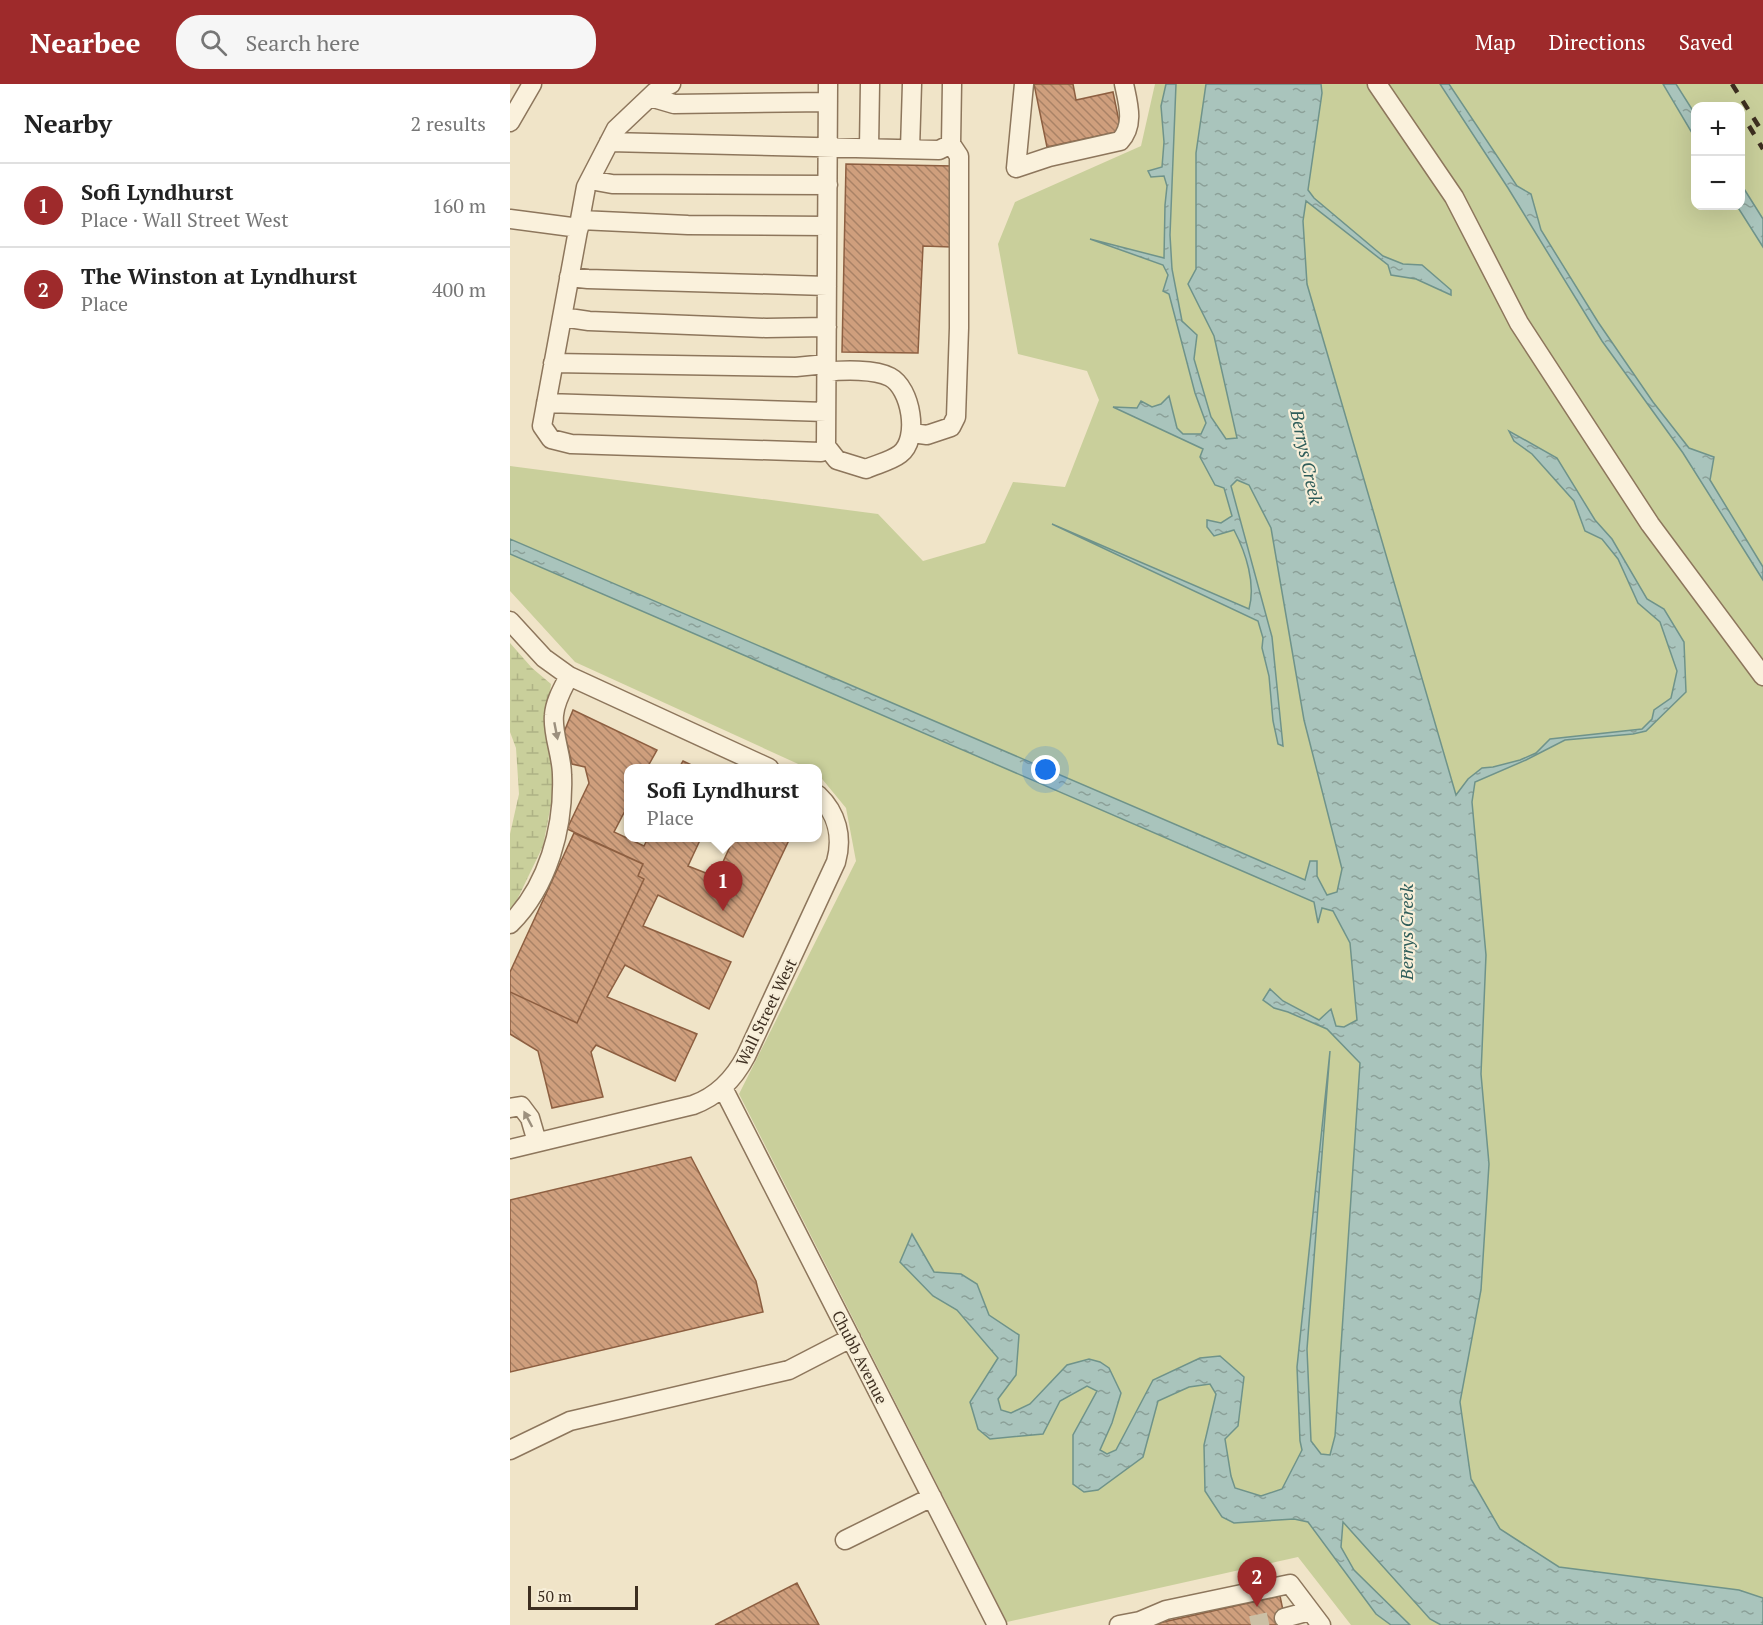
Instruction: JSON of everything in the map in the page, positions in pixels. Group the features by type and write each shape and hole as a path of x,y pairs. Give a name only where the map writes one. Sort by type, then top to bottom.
{"street":[{"path":"510,122 531,84"},
{"path":"671,84 655,92 616,129 586,187 542,426 551,440 571,444 821,452 826,446"},
{"path":"869,148 870,84"},
{"path":"910,149 912,84"},
{"path":"912,433 927,435 951,427 956,417 960,156 951,144 952,84"},
{"path":"1024,84 1016,168 1049,157 1120,141 1126,135 1130,114 1124,84"},
{"path":"1377,84 1454,197 1519,323 1650,524 1763,676"},
{"path":"553,363 796,367 826,368 872,372 891,377 909,400 912,433 902,454 866,469 837,460 826,446 826,368 827,327 827,226 828,185 828,93 674,104 650,97"},
{"path":"609,142 939,150 951,144"},
{"path":"590,180 612,184 828,185"},
{"path":"510,219 579,224 827,226"},
{"path":"570,277 827,286"},
{"path":"562,317 589,321 766,328 827,327"},
{"path":"546,403 826,412"},
{"path":"510,621 544,658 569,676 760,764"},
{"path":"510,924 530,900 544,871 561,852 561,759 554,715 557,702 569,676"},
{"name":"Wall Street West","path":"510,1149 693,1105 708,1099 723,1088 746,1056 836,862 839,844 837,828 831,813 822,801"},
{"name":"Chubb Avenue","path":"723,1088 997,1625"},
{"path":"510,1108 520,1106 530,1118 537,1142"},
{"path":"510,1450 570,1421 789,1370 851,1338"},
{"path":"845,1540 932,1497"},
{"path":"1119,1625 1140,1621 1166,1610 1290,1584 1316,1618"},
{"path":"1284,1618 1316,1618"}],"green space":[{"path":"1155,84 1763,84 1763,1625 1351,1625 1298,1557 1007,1622 739,1094 856,861 846,808 822,779 822,764 798,764 575,662 510,591 510,466 878,514 923,561 985,543 1013,482 1065,487 1099,400 1087,371 1018,354 998,244 1015,202 1141,146"},
{"path":"510,643 532,668 551,684 547,720 552,758 552,799 543,846 515,904 510,909 510,834 519,794 516,748 510,732"}],"water":[{"name":"Berrys Creek","path":"1166,84 1176,84 1170,235 1172,269 1182,321 1197,335 1194,359 1211,417 1226,439 1237,438 1214,336 1188,284 1196,269 1196,153 1206,84 1321,84 1322,93 1308,190 1314,198 1383,256 1403,264 1422,265 1451,290 1451,295 1416,279 1391,275 1388,265 1306,201 1303,221 1307,284 1456,795 1468,779 1482,768 1520,760 1536,753 1550,739 1642,729 1652,719 1654,710 1671,698 1677,671 1660,622 1638,603 1618,559 1602,539 1585,531 1574,501 1532,454 1514,441 1509,431 1557,458 1595,520 1612,539 1647,599 1664,609 1684,642 1686,692 1646,731 1565,740 1475,782 1472,802 1486,955 1481,1074 1489,1164 1481,1290 1460,1402 1471,1479 1500,1529 1559,1567 1739,1590 1763,1598 1763,1625 1441,1625 1430,1619 1343,1522 1341,1547 1354,1570 1410,1625 1391,1625 1376,1614 1308,1522 1294,1519 1234,1523 1222,1517 1205,1491 1204,1445 1216,1394 1210,1384 1189,1387 1158,1401 1143,1457 1098,1490 1084,1492 1073,1484 1073,1435 1097,1391 1087,1386 1060,1401 1043,1434 990,1439 978,1429 970,1402 998,1358 957,1310 933,1296 900,1262 912,1234 934,1272 961,1274 977,1284 989,1315 1019,1335 1016,1375 998,1399 1001,1410 1011,1413 1030,1404 1067,1365 1089,1359 1100,1362 1109,1368 1121,1393 1112,1423 1100,1450 1107,1454 1116,1450 1153,1380 1200,1358 1220,1356 1244,1377 1238,1426 1225,1439 1235,1488 1261,1496 1282,1489 1302,1450 1297,1367 1330,1051 1307,1349 1311,1441 1321,1454 1330,1455 1335,1436 1360,1063 1327,1029 1274,1008 1263,1000 1270,989 1283,1001 1319,1020 1331,1009 1336,1026 1344,1027 1357,1020 1350,943 1333,911 1322,908 1318,923 1314,902 510,554 510,539 1305,880 1310,861 1317,861 1317,876 1327,895 1337,892 1342,869 1304,720 1271,528 1249,485 1237,480 1231,486 1272,637 1283,746 1278,744 1273,721 1269,676 1258,621 1052,524 1249,609 1251,589 1249,569 1234,530 1214,536 1207,527 1207,520 1221,523 1232,516 1224,488 1215,485 1200,457 1203,449 1113,407 1137,408 1141,401 1152,407 1161,404 1169,396 1177,428 1183,434 1201,434 1206,423 1195,393 1169,294 1163,291 1168,275 1163,265 1090,239 1164,258 1167,186 1164,176 1151,177 1148,171 1162,167 1164,142 1161,106"},
{"path":"1440,84 1449,84 1517,186 1531,194 1541,230 1598,322 1653,402 1689,448 1714,457 1710,480 1763,567 1763,580 1683,453 1602,341 1508,188"},
{"path":"1663,84 1676,84 1691,108 1691,131"},
{"path":"1745,190 1763,219 1763,247 1740,210 1745,210"}],"building":[{"path":"1034,84 1073,84 1076,100 1113,92 1121,131 1047,147"},
{"path":"846,164 953,166 951,247 923,246 918,353 842,352"},
{"path":"573,710 657,750 649,764 624,764 624,813 614,832 624,837 624,842 635,842 644,846 646,842 699,842 688,866 716,877 732,842 788,842 743,937 658,895 643,926 731,962 709,1009 625,965 607,997 697,1034 675,1081 596,1045 591,1052 603,1097 552,1108 538,1051 510,1034 510,992 577,1023 644,879 638,876 643,864 567,829 589,783 585,767 572,764 564,732"},
{"path":"574,833 643,864 638,876 644,879 577,1023 510,992 510,972"},
{"path":"691,1157 756,1281 763,1312 510,1372 510,1200"},
{"path":"797,1583 819,1625 715,1625"},
{"path":"1280,1596 1286,1625 1150,1625"}],"tunnel":[{"path":"1251,1625 1284,1618"}],"railway":[{"path":"1732,84 1763,133"},
{"path":"1749,126 1763,149"}],"place":[{"name":"Sofi Lyndhurst","path":"723,911"},
{"name":"The Winston at Lyndhurst","path":"1257,1607"}]}
